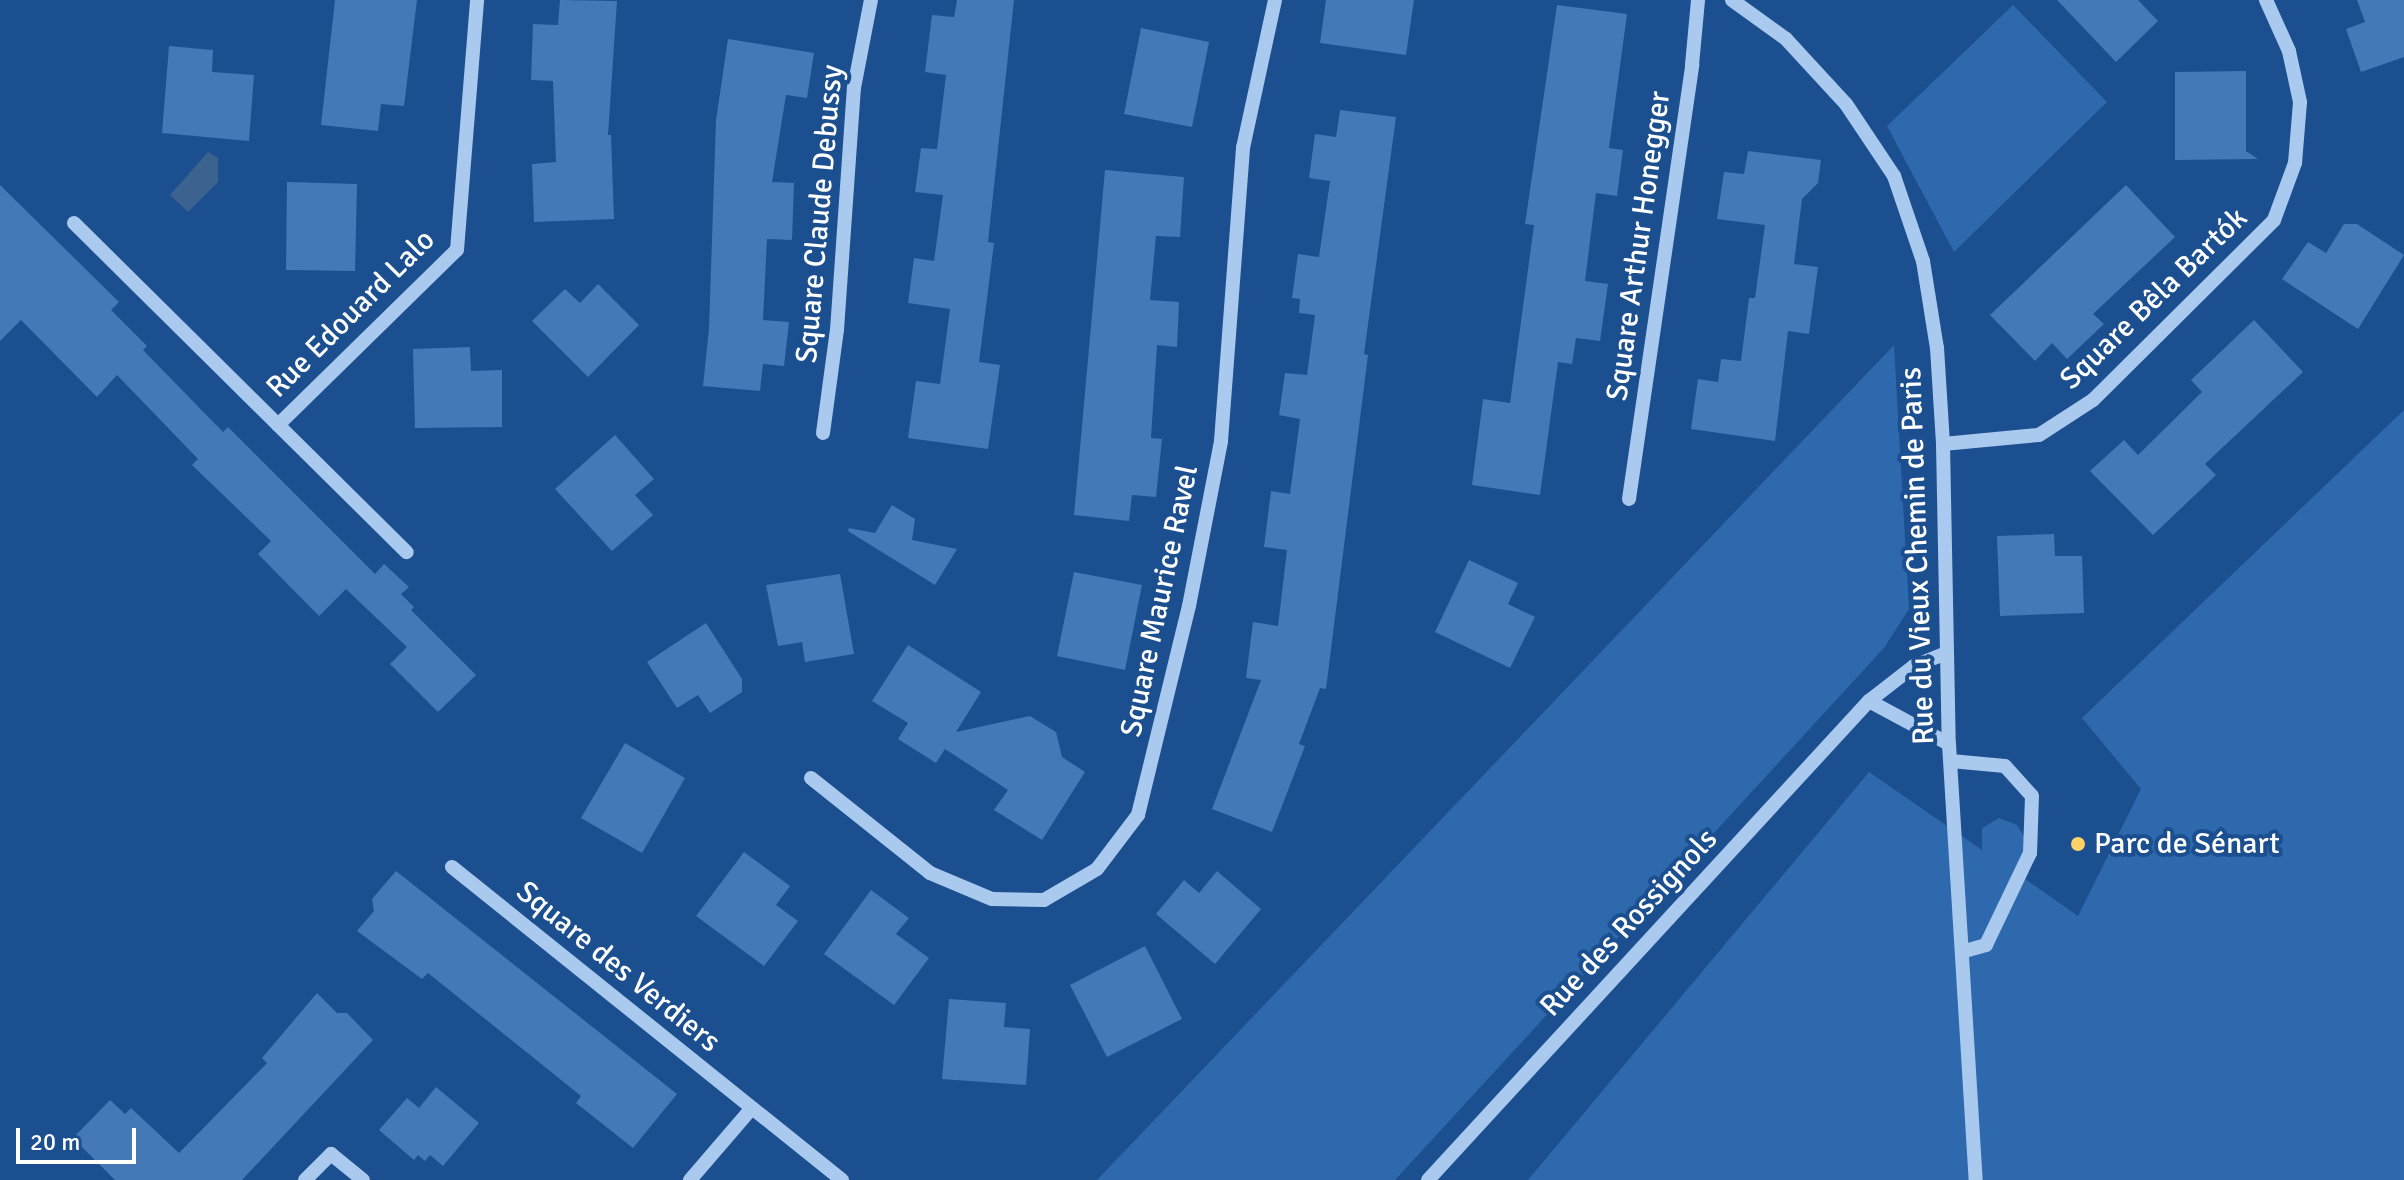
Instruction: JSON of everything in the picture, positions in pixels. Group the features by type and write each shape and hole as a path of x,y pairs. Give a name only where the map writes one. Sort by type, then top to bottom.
{"street":[{"name":"Rue Edouard Lalo","path":"278,425 457,250 477,0"},
{"name":"Square Claude Debussy","path":"823,433 837,330 854,88 871,0"},
{"name":"Square Maurice Ravel","path":"811,778 930,873 992,899 1044,900 1071,885 1097,869 1138,815 1189,606 1221,441 1243,148 1275,0"},
{"name":"Square Arthur Honegger","path":"1629,499 1692,65 1698,0"},
{"name":"Rue du Vieux Chemin de Paris","path":"1732,0 1786,39 1836,93 1894,176 1923,261 1937,348 1943,444 1949,744 1976,1180"},
{"name":"Square Bêla Bartók","path":"1943,444 2039,435 2093,400 2274,220 2295,163 2300,102 2289,51 2266,0"},
{"name":"Rue Edouard Lalo","path":"74,223 407,552"},
{"name":"Rue des Rossignols","path":"1428,1180 1869,701 1914,666 1947,653"},
{"path":"1869,701 1949,744"},
{"path":"1951,761 2005,766 2032,796 2030,853 1986,945 1962,952"},
{"name":"Square des Verdiers","path":"452,867 842,1180"},
{"path":"690,1180 752,1108"},
{"path":"305,1180 331,1154 363,1180"}],"shaded area":[{"path":"2013,5 2107,102 1954,252 1887,126"},
{"path":"208,152 218,158 218,182 188,212 170,195"},
{"path":"1894,345 1909,609 1884,648 1395,1180 1097,1180"},
{"path":"2404,410 2404,1180 1528,1180 1869,772 1982,850 1982,828 1999,818 2017,825 2024,836 2024,851 2015,872 2078,916 2141,789 2082,718"}],"building":[{"path":"335,0 417,0 404,106 381,104 378,131 321,125"},
{"path":"560,0 617,1 608,135 611,135 614,219 534,222 532,164 556,162 553,81 531,80 533,24 558,25"},
{"path":"957,0 1014,0 988,242 994,243 979,362 1000,365 988,449 908,438 916,381 940,384 950,309 908,303 914,258 934,261 943,195 915,192 921,148 937,149 946,75 925,72 932,15 954,17"},
{"path":"1326,0 1414,0 1406,55 1320,43"},
{"path":"2057,0 2138,0 2158,21 2116,62"},
{"path":"2357,0 2404,0 2404,57 2361,72 2346,29 2365,22"},
{"path":"1557,5 1627,14 1609,148 1623,150 1617,196 1596,193 1585,281 1608,284 1600,341 1576,338 1572,364 1558,362 1540,495 1472,485 1483,399 1510,403 1534,225 1525,224"},
{"path":"1141,28 1209,42 1192,127 1124,114"},
{"path":"728,39 814,53 807,98 786,95 772,182 794,183 792,240 767,239 763,320 789,322 784,366 763,364 760,391 703,386 709,328 716,120"},
{"path":"169,46 213,50 212,72 254,75 249,141 162,133"},
{"path":"2246,71 2246,151 2258,159 2175,160 2175,72"},
{"path":"1340,110 1396,117 1364,354 1368,355 1326,689 1320,688 1299,744 1305,746 1272,832 1212,809 1261,680 1246,678 1253,622 1278,626 1287,550 1264,547 1271,491 1290,494 1300,419 1279,415 1285,373 1307,375 1315,315 1299,313 1300,299 1292,298 1298,254 1319,257 1330,181 1309,178 1315,134 1336,137"},
{"path":"1748,151 1821,160 1818,183 1802,199 1794,264 1818,267 1809,334 1788,331 1775,441 1691,429 1698,379 1718,382 1721,359 1741,361 1749,298 1755,298 1765,225 1717,219 1724,172 1744,174"},
{"path":"1105,170 1184,177 1180,237 1156,236 1150,300 1179,302 1177,347 1157,345 1151,438 1162,439 1156,497 1132,495 1129,521 1074,515"},
{"path":"287,182 357,184 355,271 286,270"},
{"path":"0,185 119,302 111,310 147,346 143,350 223,432 228,427 375,574 384,564 409,587 401,594 414,607 411,610 476,675 438,712 390,664 407,647 346,589 319,616 258,554 271,541 192,465 198,459 117,375 97,397 21,320 0,341"},
{"path":"2126,185 2175,237 2093,314 2104,324 2067,359 2052,343 2035,361 1990,315"},
{"path":"2344,224 2357,224 2404,255 2358,329 2282,279 2308,242 2326,253"},
{"path":"598,284 639,325 588,377 532,321 565,289 580,303"},
{"path":"2254,320 2303,372 2205,464 2216,475 2153,535 2090,471 2124,440 2138,455 2202,392 2191,380"},
{"path":"470,347 471,371 502,370 502,427 415,428 413,349"},
{"path":"615,435 654,479 635,495 653,515 612,551 555,489"},
{"path":"892,505 915,519 912,540 957,549 935,585 848,531 849,528 875,533"},
{"path":"2054,534 2055,556 2082,556 2084,613 2000,616 1997,536"},
{"path":"1469,560 1518,583 1508,604 1535,617 1510,668 1435,632"},
{"path":"1074,572 1142,585 1125,670 1057,656"},
{"path":"840,574 854,654 805,662 802,642 778,646 766,585"},
{"path":"706,623 742,679 742,692 710,713 698,695 677,708 647,662"},
{"path":"908,645 981,692 956,732 1030,716 1056,732 1062,757 1085,772 1042,840 994,810 1008,790 945,749 936,763 898,739 908,723 872,701"},
{"path":"625,743 685,778 642,853 581,818"},
{"path":"744,852 790,886 776,905 798,921 764,966 696,916"},
{"path":"396,871 677,1094 633,1148 576,1103 581,1096 428,973 422,979 357,931 374,911 372,899"},
{"path":"1217,871 1261,909 1215,964 1156,914 1184,880 1199,893"},
{"path":"871,890 909,918 896,934 929,958 894,1005 824,954"},
{"path":"1145,946 1182,1019 1107,1057 1070,985"},
{"path":"317,993 337,1013 347,1013 373,1040 242,1180 115,1180 73,1138 110,1100 125,1114 131,1108 179,1153 267,1063 262,1058"},
{"path":"949,999 1006,1003 1004,1027 1030,1029 1026,1085 942,1079"},
{"path":"436,1087 479,1123 443,1166 430,1155 425,1161 418,1155 414,1160 379,1130 407,1098 419,1108"}],"place":[{"name":"Parc de Sénart","path":"2078,844"}]}
